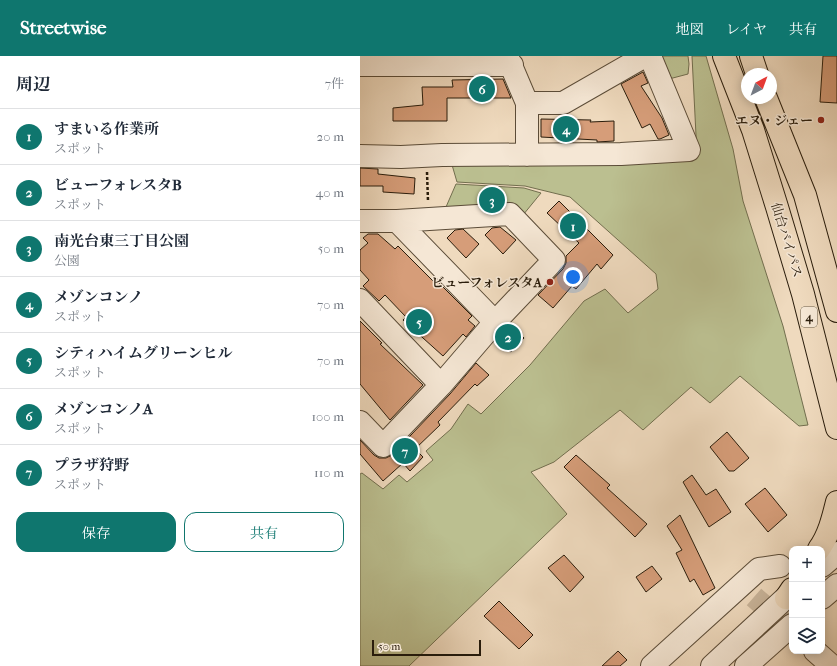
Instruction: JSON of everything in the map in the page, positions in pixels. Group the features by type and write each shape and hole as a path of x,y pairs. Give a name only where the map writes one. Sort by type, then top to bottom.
{"highway":[{"name":"仙台バイパス","path":"724,56 753,130 777,207 803,294 837,428"},
{"path":"750,56 755,68"},
{"name":"4","path":"768,104 805,195 837,311"},
{"path":"821,546 832,522 837,502"}],"street":[{"path":"527,103 563,103 645,56"},
{"path":"360,156 401,157 621,154 689,150 650,56"},
{"path":"360,65 510,61 527,103 528,155"},
{"path":"360,221 428,220 510,214 554,260 495,322 441,385 382,446 360,422"},
{"path":"397,221 495,322"},
{"path":"360,300 441,385"},
{"path":"825,563 837,553"},
{"path":"652,666 747,591 759,569 780,566"},
{"path":"825,595 837,585"},
{"path":"712,666 789,594"},
{"path":"825,605 837,605"},
{"path":"746,666 789,628"},
{"path":"818,654 832,666"}],"path":[{"path":"426,156 428,220"}],"green space":[{"path":"661,56 688,56 688,74 669,79"},
{"path":"692,56 706,56 733,149 743,201 783,326 808,425 799,426 740,376 710,403 691,387 643,430 620,410 554,462 531,472 567,514 409,666 360,666 360,474 362,473 383,489 399,475 407,482 433,460 426,451 451,429 468,404 481,414 530,365 584,301 605,289 628,313 658,289 656,274 570,197 525,186 457,182 450,158 697,155"},
{"path":"456,184 524,188 541,193 523,215 446,207"}],"building":[{"path":"823,56 837,56 837,103 820,102"},
{"path":"643,72 648,83 641,86 662,118 669,135 660,139 658,139 650,124 642,128 621,84"},
{"path":"503,79 511,98 447,98 447,121 393,121 393,108 423,105 422,87 453,87 452,80"},
{"path":"541,119 591,120 590,122 614,121 614,141 597,142 597,140 541,137"},
{"path":"360,168 378,169 378,174 415,178 414,194 383,192 383,186 360,186"},
{"path":"559,201 613,255 601,269 597,264 576,289 572,286 553,308 538,295 563,269 566,263 566,256 579,243 547,213"},
{"path":"500,227 516,240 503,254 485,235 492,228"},
{"path":"463,229 479,244 466,258 447,238 455,230"},
{"path":"368,234 378,234 395,249 398,246 436,284 438,282 472,316 468,320 475,326 466,337 463,334 443,356 403,320 406,317 385,295 379,301 363,286 369,280 360,270 360,250 368,243 363,238"},
{"path":"360,321 382,343 380,344 423,385 390,420 360,384"},
{"path":"510,324 524,338 511,352 496,340"},
{"path":"476,363 489,375 477,386 475,384 438,422 440,425 415,449 423,457 410,471 403,463 383,481 360,454 360,440 374,455 379,458 386,458 392,455 450,394"},
{"path":"727,432 749,458 734,471 729,471 710,447"},
{"path":"576,455 610,485 607,488 647,524 635,537 564,467"},
{"path":"692,475 706,495 716,489 731,512 709,527 683,482"},
{"path":"765,488 787,515 768,532 745,504"},
{"path":"680,515 715,588 703,595 694,579 690,582 676,553 682,550 667,526"},
{"path":"564,555 584,577 570,592 548,568"},
{"path":"652,566 662,579 646,592 636,577"},
{"path":"499,601 533,635 519,649 484,616"},
{"path":"618,651 627,660 620,666 602,666"}],"tunnel":[{"path":"754,597 789,627"}],"place":[{"name":"メゾンコンノA","path":"482,89"},
{"name":"エヌ・ジェー","path":"821,120"},
{"name":"メゾンコンノ","path":"566,129"},
{"name":"南光台東三丁目公園","path":"492,200"},
{"name":"すまいる作業所","path":"573,226"},
{"name":"ビューフォレスタA","path":"550,282"},
{"name":"シティハイムグリーンヒル","path":"419,322"},
{"name":"ビューフォレスタB","path":"508,337"},
{"name":"プラザ狩野","path":"405,451"}]}
